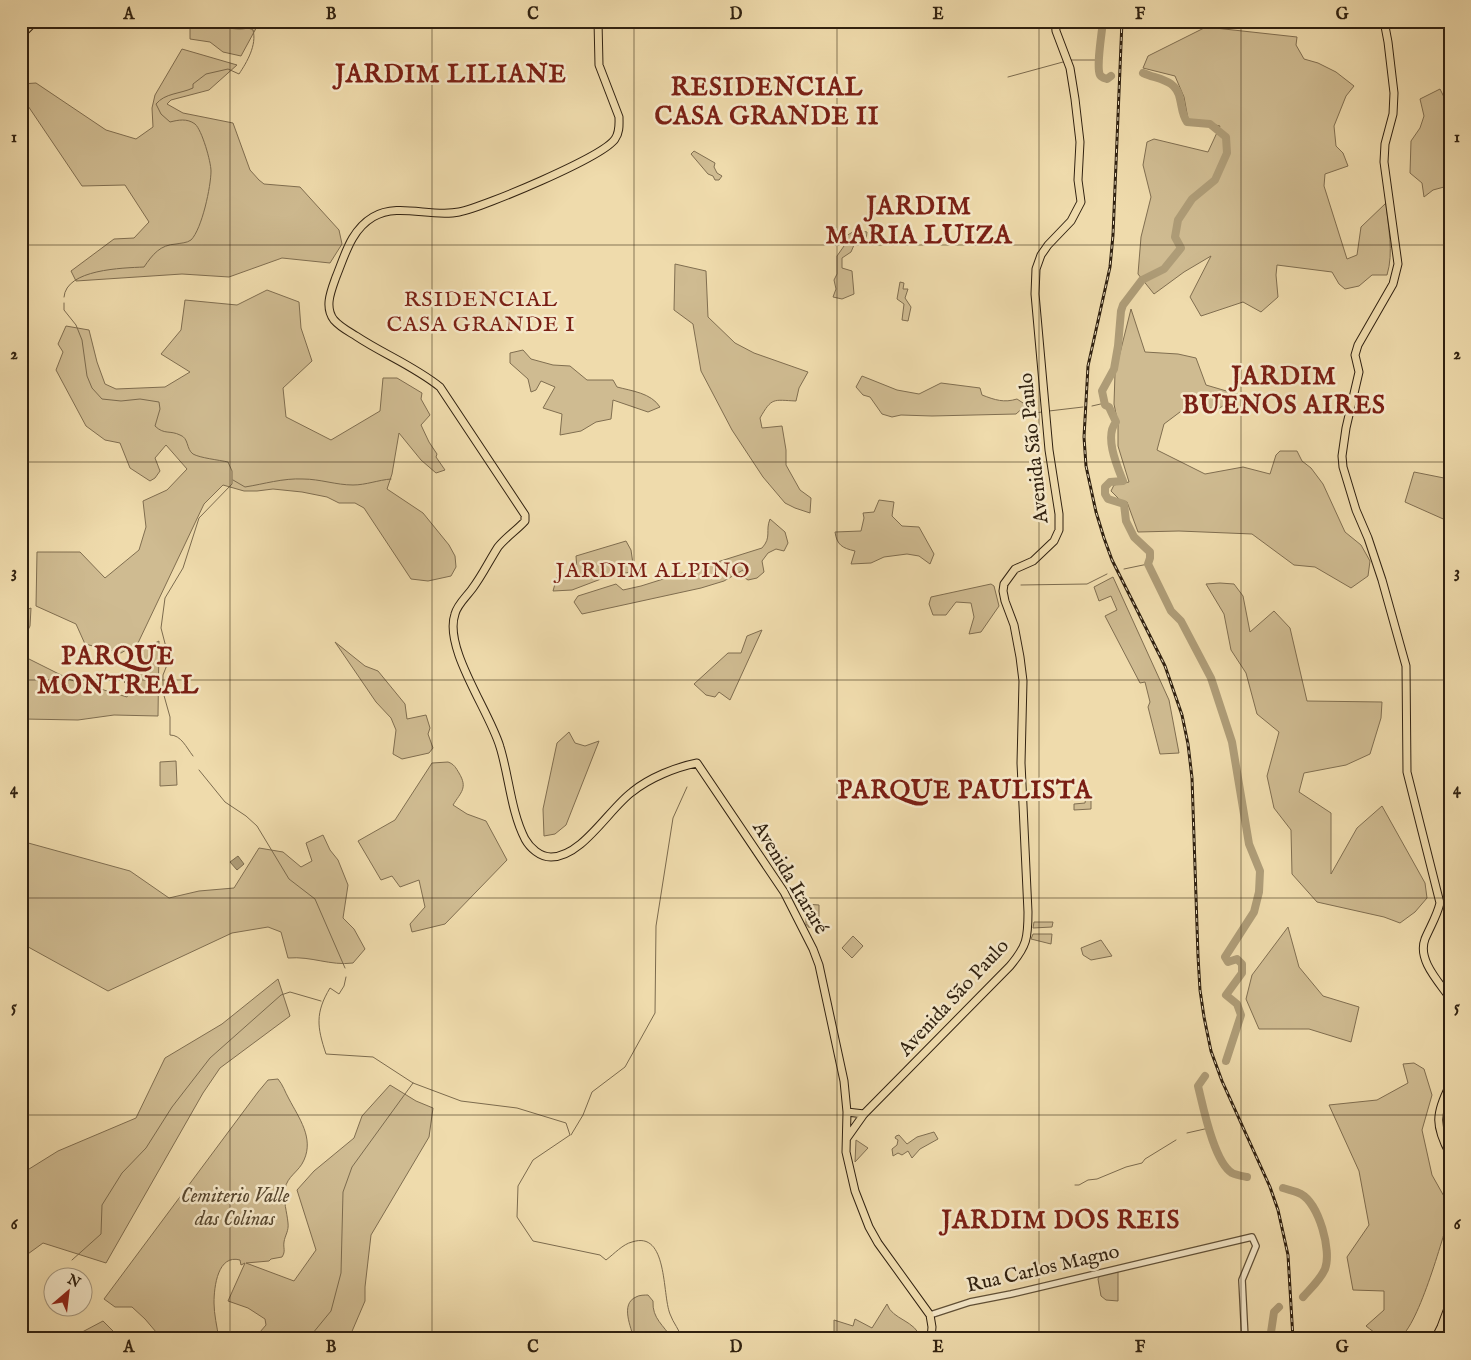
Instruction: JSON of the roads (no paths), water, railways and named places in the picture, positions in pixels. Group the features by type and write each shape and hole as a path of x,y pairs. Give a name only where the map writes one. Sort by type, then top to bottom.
{"main road":[{"path":"21,35 35,21"},
{"name":"Avenida Itararé","path":"598,21 599,65 619,117 618,134 608,146 602,151 530,185 478,207 449,214 387,212 372,217 356,231 330,291 330,312 340,326 424,374 440,387 525,514 525,520 499,547 480,578 455,612 453,624 459,657 500,745 519,826 525,840 532,849 544,856 553,857 565,854 579,844 636,789 677,769 694,763 700,764 784,892 814,949 844,1081 847,1138"},
{"name":"Avenida São Paulo","path":"847,1138 864,1114 1010,966 1025,946 1028,912 1021,763 1023,681 1014,625 1004,601 1003,591 1004,584 1015,569 1033,561 1054,541 1058,536 1060,523 1049,450 1035,294 1036,269 1048,245 1071,221 1081,202 1078,180 1081,154 1072,79 1056,31 1055,21"},
{"path":"1384,21 1393,83 1394,105 1385,144 1384,162 1398,264 1393,284 1358,345 1355,355 1359,372 1346,428 1342,456 1348,483 1382,580 1406,666 1407,772 1440,903 1425,939 1423,949 1426,962 1450,998"},
{"path":"1450,1085 1441,1102 1438,1117 1441,1134 1450,1154"},
{"path":"847,1112 864,1114"},
{"path":"847,1138 846,1152 850,1174 868,1227 930,1314 932,1339"},
{"path":"1435,1339 1450,1303"}],"street":[{"name":"Rua Carlos Magno","path":"930,1314 970,1302 1252,1237 1256,1243 1256,1248 1242,1280 1245,1339"}],"waterway":[{"path":"64,297 67,288 74,281 85,275 123,268 144,267 161,248 191,240 199,227 208,197 211,178 211,167 206,146 195,124 186,120 170,122 161,114 156,104 168,96 193,88 193,84 206,74 228,69 239,74 248,59 254,42 253,30 248,28 230,28 220,25 215,21"},
{"path":"1103,21 1099,71 1103,78 1107,79 1111,76"},
{"path":"1071,60 1100,60"},
{"path":"1008,77 1063,62"},
{"path":"1143,73 1166,81 1175,87 1187,122 1210,124 1226,137 1227,153 1215,180 1192,199 1178,220 1175,237 1181,248 1164,269 1142,280 1123,305 1114,369 1102,391 1105,405 1109,407 1116,422 1111,435 1111,443 1123,481 1110,482 1105,487 1105,494 1108,499 1124,504 1126,521 1134,537 1150,552 1148,564 1171,611 1181,621 1211,678 1232,742 1249,844 1260,871 1259,892 1254,912 1225,957 1228,962 1237,959 1242,964 1242,973 1226,995 1237,1004 1241,1015 1226,1061"},
{"path":"64,303 64,310 76,325 82,340 87,376 92,388 102,399 121,401 140,399 159,402 160,409 155,426 161,430 183,436 193,454 228,462 232,471 232,484 199,518 183,568 165,598 161,628 168,655 163,675 163,692 170,717 170,735 180,739 193,756"},
{"path":"1092,406 1105,403"},
{"path":"1049,411 1083,407"},
{"path":"1034,413 1042,412"},
{"path":"233,480 245,487 296,479 353,485 391,479"},
{"path":"1124,569 1148,564"},
{"path":"1021,585 1087,584 1107,574"},
{"path":"199,770 225,802 257,826 289,879 315,899 345,968"},
{"path":"571,1135 583,1115 592,1092 625,1067 655,1013 656,926 673,818 687,787"},
{"path":"346,977 344,986 339,994 330,988 322,1005 319,1028 326,1054 373,1057 413,1083 461,1101 517,1108 566,1123 570,1135 533,1160 518,1186 517,1217 533,1241 600,1255 606,1260 622,1247 632,1242 644,1241 652,1245 658,1254 662,1266 670,1314 682,1339"},
{"path":"72,1260 101,1234 102,1205 122,1173 146,1148 172,1107 210,1058 281,995 290,992 321,1001"},
{"path":"1205,1076 1198,1086 1215,1146 1220,1158 1232,1173 1247,1177"},
{"path":"308,1339 331,1311 341,1273 343,1192 352,1167 413,1083"},
{"path":"1187,1133 1209,1128"},
{"path":"1075,1185 1142,1163 1145,1159 1176,1140"},
{"path":"1283,1188 1299,1193 1307,1199 1318,1217 1325,1240 1327,1251 1325,1269 1303,1297"},
{"path":"1270,1339 1274,1312 1279,1307"}],"railway":[{"path":"1122,21 1113,235 1110,267 1088,366 1084,437 1086,466 1096,512 1112,560 1165,666 1182,715 1192,778 1198,956 1204,1017 1211,1051 1222,1081 1270,1187 1278,1210 1288,1255 1293,1339"}],"district":[{"name":"JARDIM LILIANE","path":"451,75"},
{"name":"RESIDENCIAL CASA GRANDE II","path":"767,102"},
{"name":"JARDIM MARIA LUIZA","path":"919,222"},
{"name":"RSIDENCIAL CASA GRANDE I","path":"481,312"},
{"name":"JARDIM BUENOS AIRES","path":"1284,392"},
{"name":"JARDIM ALPINO","path":"653,571"},
{"name":"PARQUE MONTREAL","path":"118,672"},
{"name":"PARQUE PAULISTA","path":"965,791"},
{"name":"JARDIM DOS REIS","path":"1061,1221"}],"park label":[{"name":"Cemiterio Valle das Colinas","path":"235,1208"}]}
